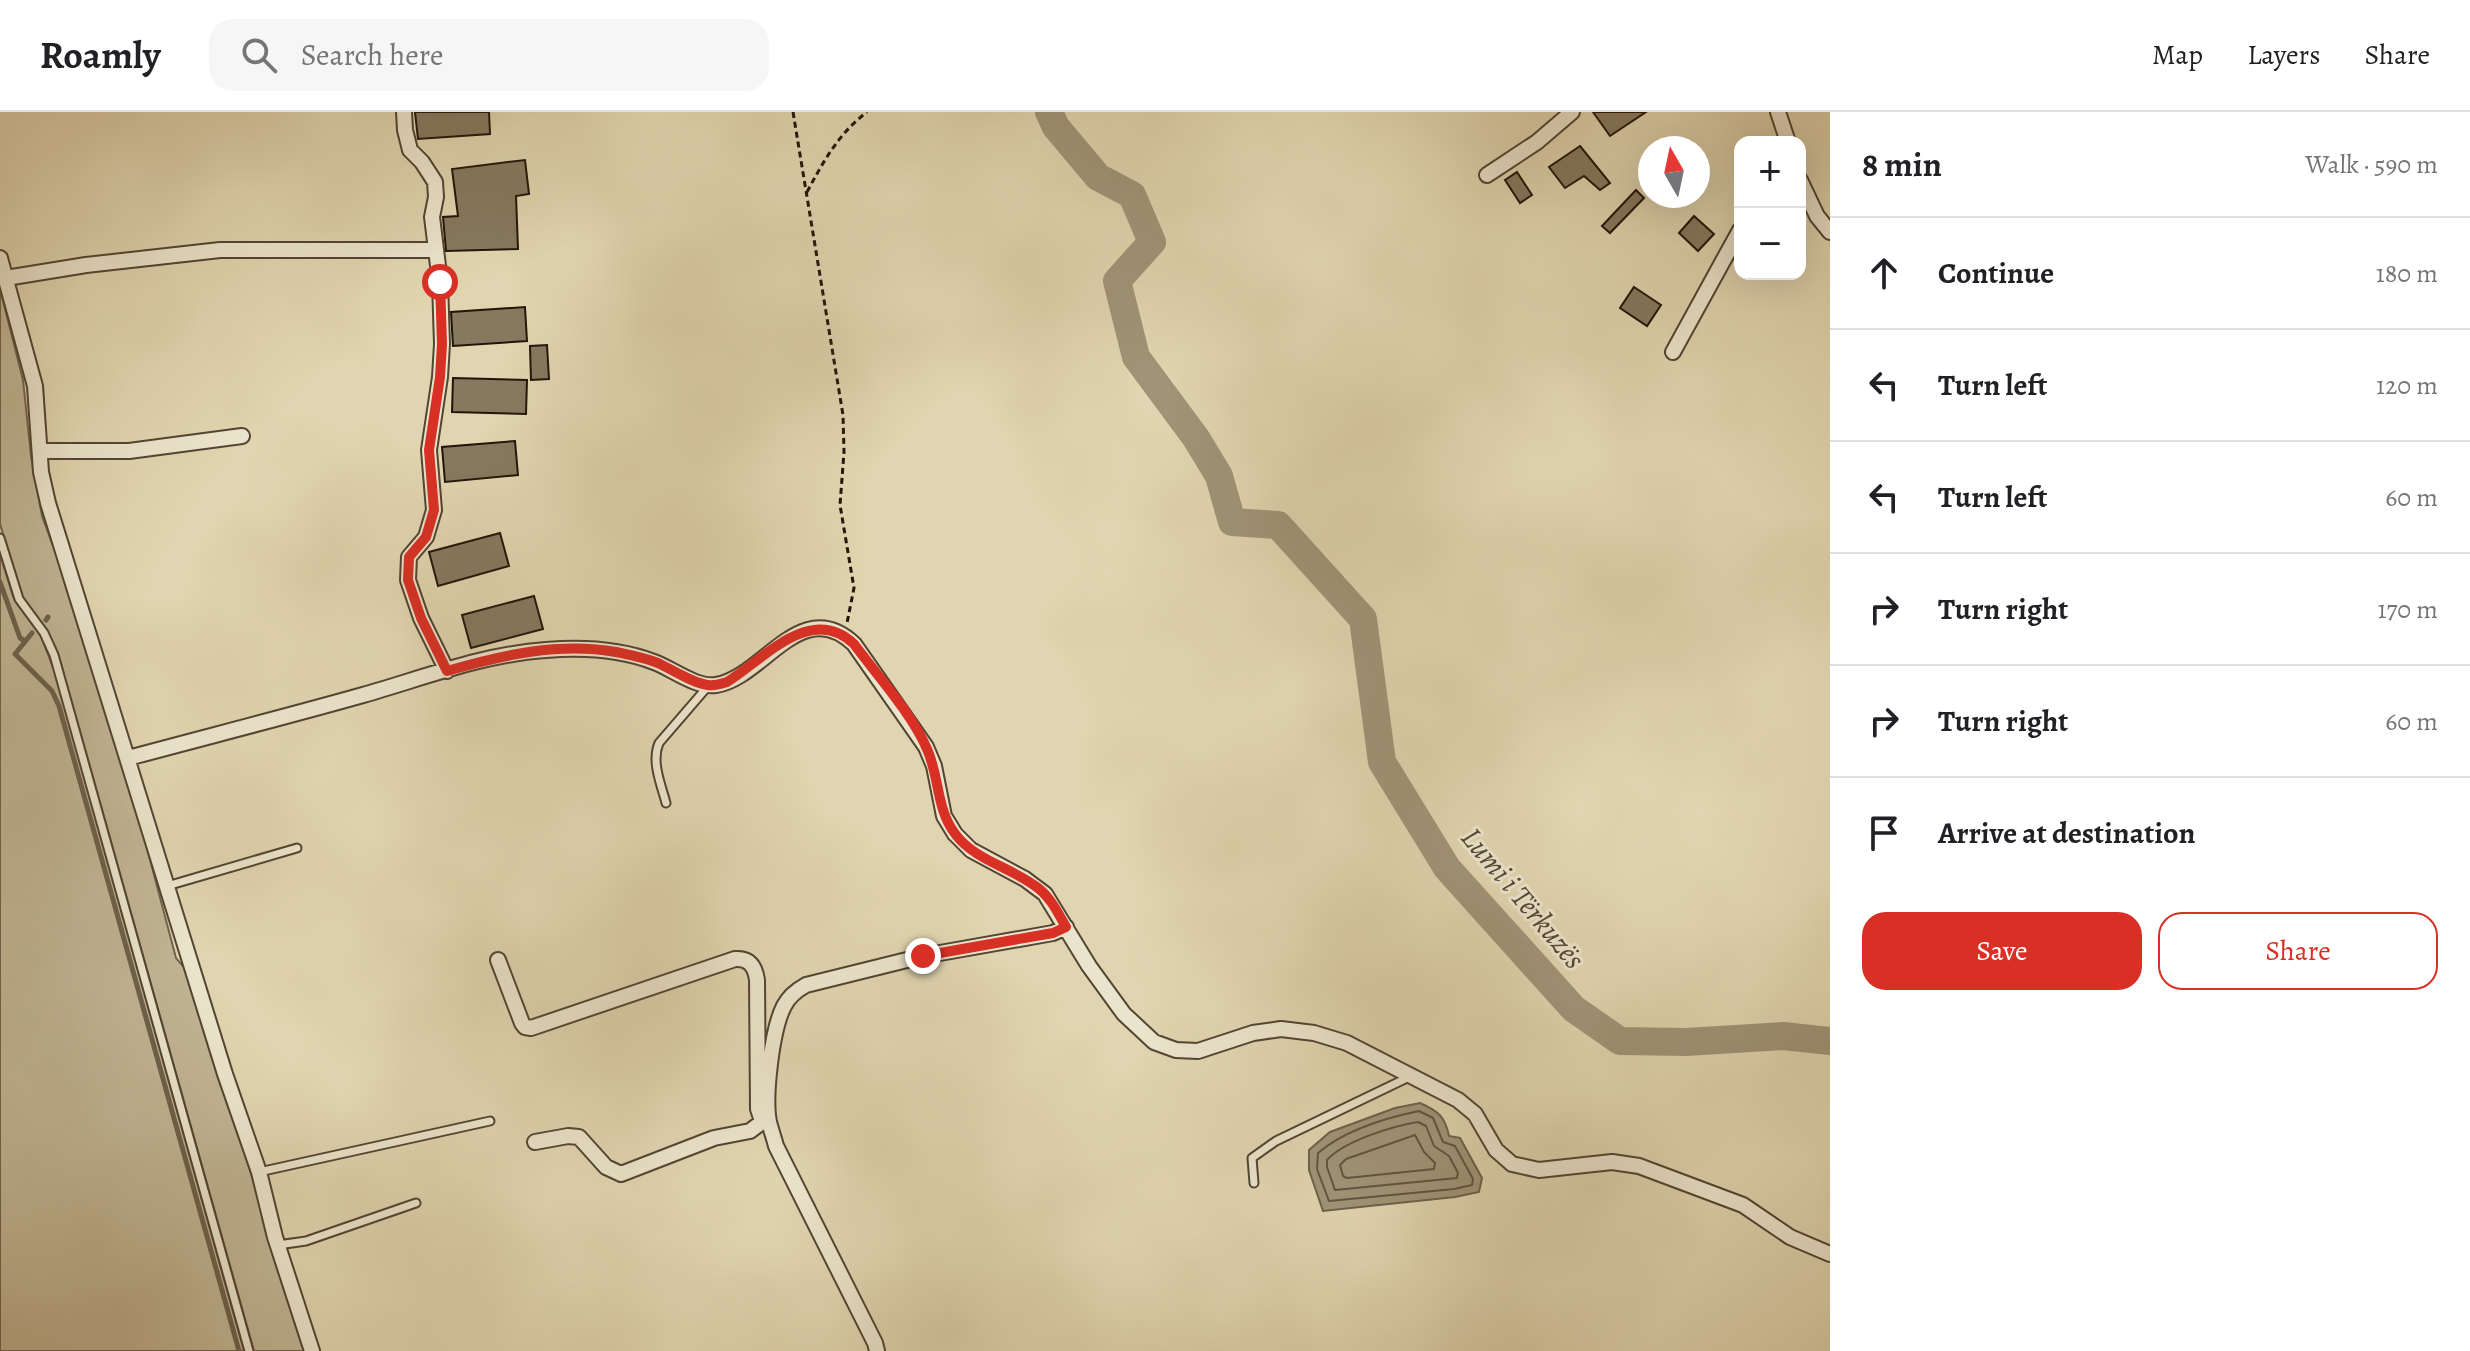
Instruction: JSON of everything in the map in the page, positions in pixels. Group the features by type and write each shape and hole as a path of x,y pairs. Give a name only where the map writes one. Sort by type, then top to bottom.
{"street":[{"path":"404,112 410,150 435,182 432,217 440,282 442,344 429,450 434,510 426,537 409,557 408,580 421,618 447,671"},
{"path":"1487,175 1537,142 1572,112"},
{"path":"1778,112 1786,136"},
{"path":"1806,193 1817,216 1830,232"},
{"path":"1673,352 1734,241"},
{"path":"6,278 100,263 220,250 436,250"},
{"path":"0,258 35,386 41,472 48,503 225,1074 259,1172 278,1245 312,1351"},
{"path":"40,451 129,451 242,436"},
{"path":"128,758 483,660 524,652 588,649 612,652 654,662 709,685 727,682 807,630 829,628 854,644 920,735 934,766 944,816 955,834 971,850 1037,887 1052,904 1089,966 1124,1014 1144,1034 1165,1047 1198,1051 1253,1033 1281,1029 1347,1043 1443,1090 1475,1114 1496,1150 1512,1164 1539,1170 1612,1162 1639,1166 1743,1205 1790,1237 1830,1254"},
{"path":"766,1122 774,1038 784,1005 792,994 806,985 923,956 1053,933 1066,927"},
{"path":"498,960 522,1023 531,1028 735,959 754,966 757,980 758,1109 877,1351"},
{"path":"535,1142 579,1137 606,1167 621,1174 714,1138 750,1131 766,1122"}],"lane":[{"path":"0,538 19,599 44,633 54,655 249,1351"},
{"path":"666,803 655,760 656,751 659,743 709,685"},
{"path":"167,886 297,848"},
{"path":"1254,1183 1252,1158 1276,1141 1413,1075"},
{"path":"259,1172 490,1121"},
{"path":"278,1245 306,1241 416,1203"}],"path":[{"path":"793,112 843,415 840,505 854,588 844,635"},
{"path":"807,192 832,147 867,112"}],"shaded area":[{"path":"0,289 23,380 31,456 42,516 79,616 176,958 188,972 307,1351 254,1351 58,653 47,630 24,602 0,524"},
{"path":"0,554 13,596 40,634 56,675 244,1351 0,1351"}],"water":[{"path":"1420,1103 1440,1115 1449,1136 1460,1138 1482,1178 1479,1192 1323,1211 1309,1170 1309,1150 1330,1132 1395,1108"}],"building":[{"path":"415,112 489,112 490,134 418,139"},
{"path":"1593,112 1646,112 1610,136"},
{"path":"1580,146 1610,183 1600,190 1584,176 1565,188 1549,167"},
{"path":"525,160 529,194 516,196 518,249 446,251 443,217 458,216 452,169"},
{"path":"1517,172 1532,195 1520,203 1505,180"},
{"path":"1636,190 1638,192 1638,204 1610,233 1602,226"},
{"path":"1694,216 1714,234 1698,251 1679,233"},
{"path":"1634,287 1661,305 1647,326 1620,308"},
{"path":"525,307 527,341 453,346 451,312"},
{"path":"547,345 549,379 531,380 530,346"},
{"path":"453,378 527,380 526,414 452,412"},
{"path":"515,441 518,475 445,482 442,447"},
{"path":"500,533 509,566 438,586 429,552"},
{"path":"534,596 543,629 471,648 462,615"}],"waterway":[{"name":"Lumi i Tërkuzës","path":"1049,112 1056,127 1098,177 1132,195 1152,242 1117,281 1136,357 1196,438 1219,476 1232,522 1278,525 1363,619 1382,762 1447,868 1574,1009 1620,1041 1686,1042 1783,1036 1830,1041"},
{"path":"0,582 20,638 25,641"},
{"path":"32,633 15,654 52,691 59,706 239,1351"}],"route":[{"path":"440,282 440,377 429,450 434,510 426,537 409,557 408,580 421,618 447,671 524,652 588,649 633,656 700,683 717,685 727,682 807,630 829,628 844,635 854,644 920,735 934,766 944,816 955,834 971,850 1037,887 1066,927 1053,933 923,956"}]}
